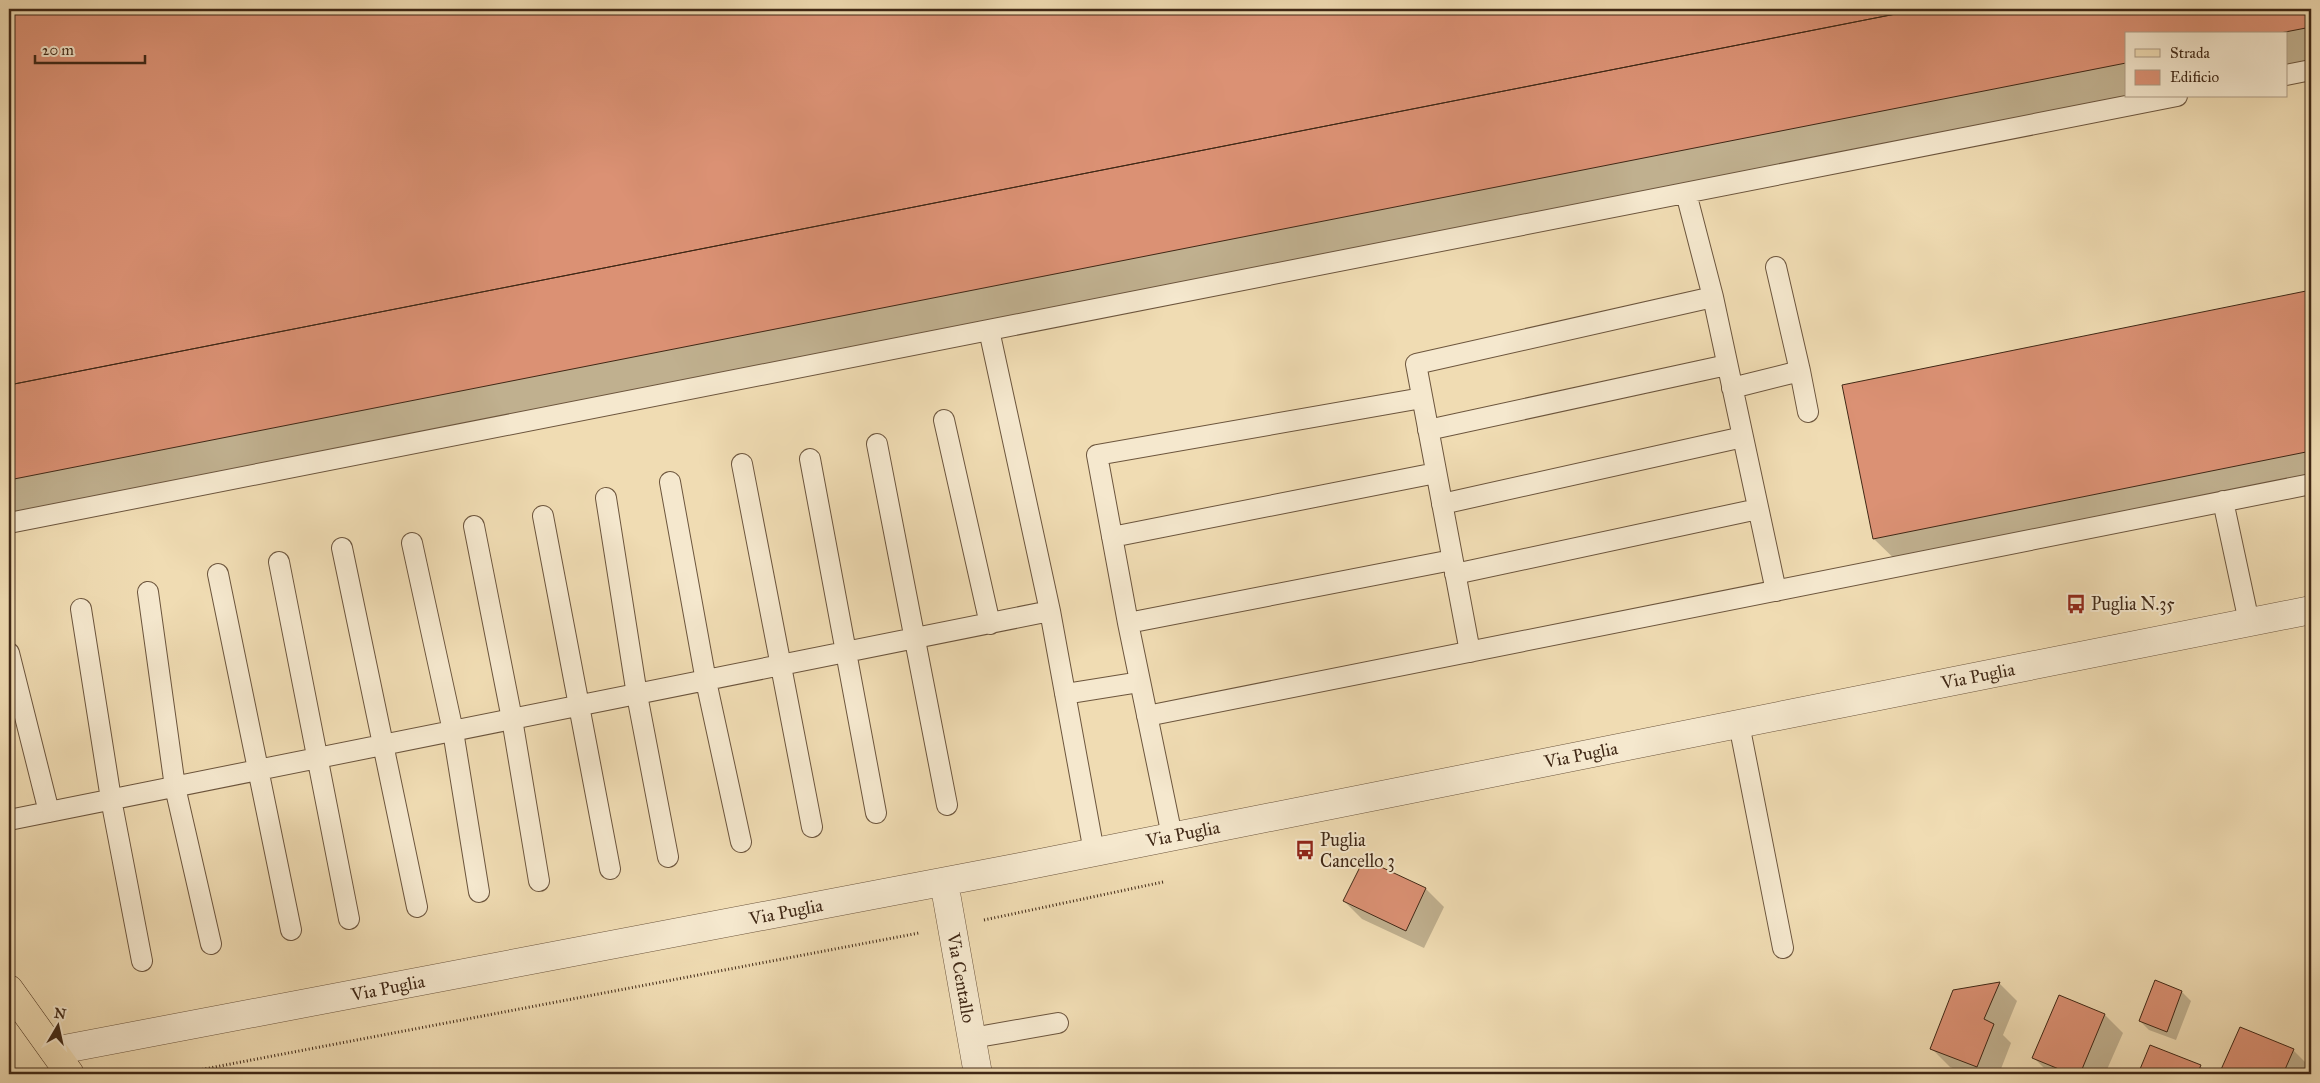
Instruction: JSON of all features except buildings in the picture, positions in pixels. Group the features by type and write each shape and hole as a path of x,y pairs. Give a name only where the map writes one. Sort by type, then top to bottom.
{"main road":[{"path":"9,989 70,1074"}],"street":[{"name":"Via Puglia","path":"54,1051 944,882 2311,610"},
{"name":"Via Centallo","path":"944,882 978,1074"}],"lane":[{"path":"2288,75 2311,70"},
{"path":"9,523 2167,98"},
{"path":"1686,193 1713,297 1776,591"},
{"path":"1776,267 1808,412"},
{"path":"1470,652 1416,364 1713,297"},
{"path":"989,330 1050,611 1094,852"},
{"path":"1428,430 1727,365"},
{"path":"1732,388 1800,370"},
{"path":"1172,836 1128,623 1097,455 1422,398"},
{"path":"944,420 990,624"},
{"path":"1442,504 1743,437"},
{"path":"877,444 947,805"},
{"path":"810,458 876,813"},
{"path":"742,464 812,826"},
{"path":"1112,537 1436,473"},
{"path":"670,482 706,680 741,842"},
{"path":"1147,716 2311,484"},
{"path":"606,498 637,695 668,857"},
{"path":"2223,502 2249,622"},
{"path":"1128,623 1454,567 1758,509"},
{"path":"543,516 610,869"},
{"path":"474,526 512,719 539,881"},
{"path":"412,543 453,731 479,892"},
{"path":"342,548 417,907"},
{"path":"279,562 319,758 349,919"},
{"path":"218,574 291,930"},
{"path":"148,592 175,786 211,944"},
{"path":"81,609 111,799 142,961"},
{"path":"9,820 1050,611"},
{"path":"9,653 49,812"},
{"path":"1065,694 1140,682"},
{"path":"1739,724 1783,948"},
{"path":"972,1038 1058,1022"}],"path":[{"path":"178,1074 952,926 1163,882"}],"place":[{"name":"Puglia N.35","path":"2076,604"},
{"name":"Puglia Cancello 3","path":"1305,850"}]}
